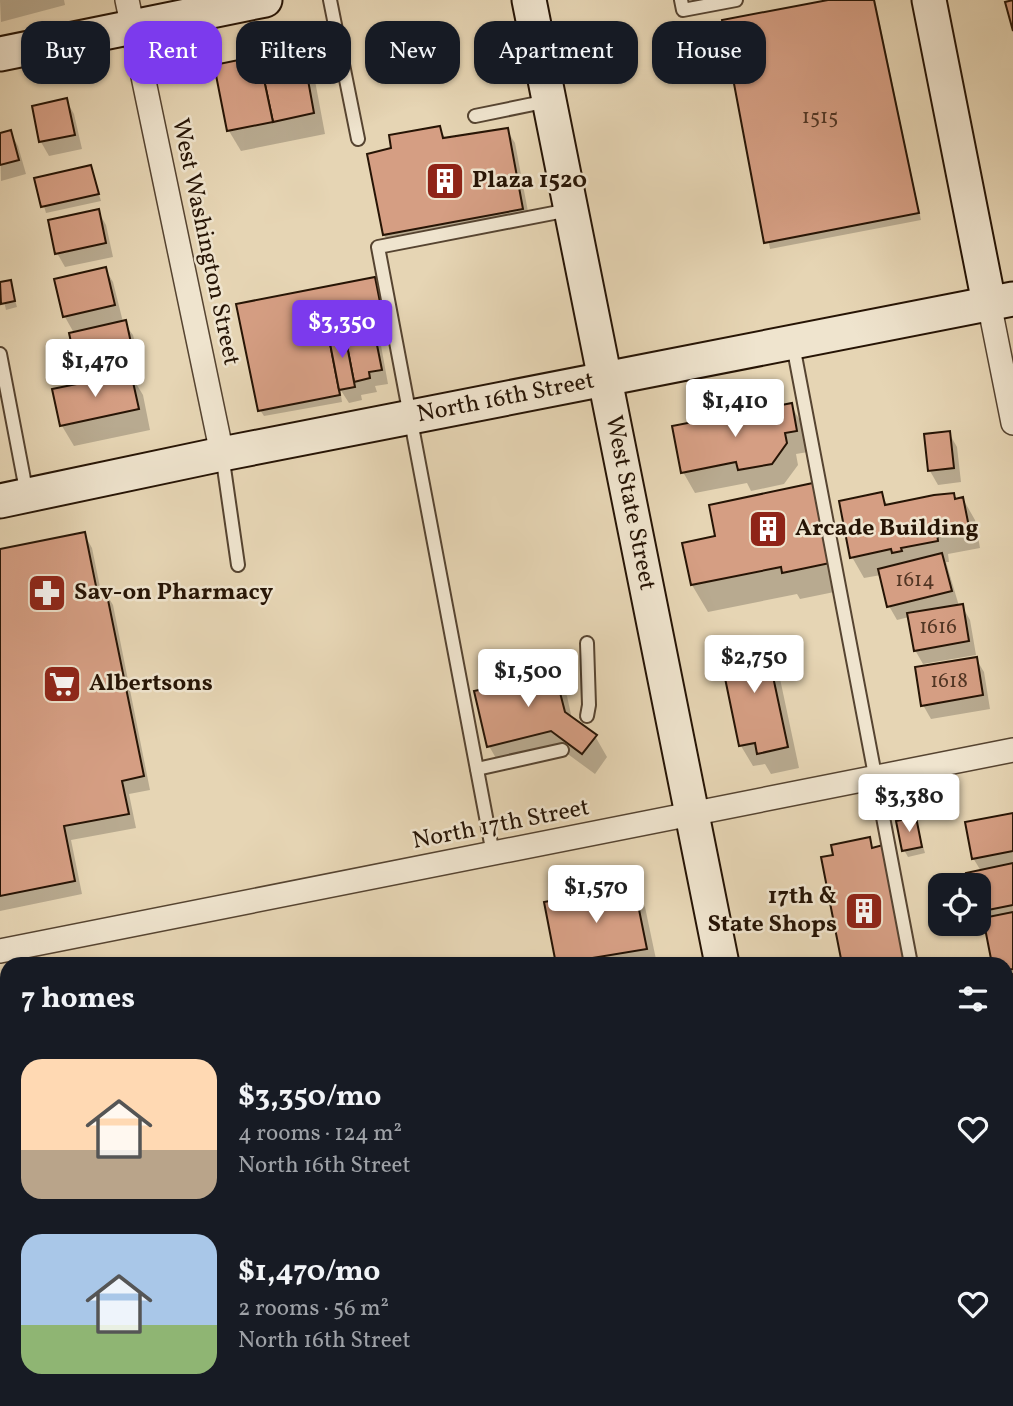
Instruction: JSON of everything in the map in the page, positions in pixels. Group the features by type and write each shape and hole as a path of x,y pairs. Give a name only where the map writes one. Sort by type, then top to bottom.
{"main road":[{"path":"0,54 130,13 265,0"},
{"name":"West State Street","path":"529,0 602,379 721,957"},
{"path":"929,0 1001,301"},
{"name":"North 16th Street","path":"14,498 222,454 1001,301"}],"street":[{"name":"West Washington Street","path":"130,13 222,454"},
{"path":"1001,301 1013,423"},
{"name":"North 17th Street","path":"0,951 1013,750"}],"lane":[{"path":"330,0 358,139"},
{"path":"682,5 736,0"},
{"path":"475,116 549,101"},
{"path":"493,854 379,247 571,210"},
{"path":"793,341 910,957"},
{"path":"0,354 14,498"},
{"path":"222,454 238,565"},
{"path":"587,643 587,716"},
{"path":"477,769 562,750"}],"building":[{"path":"828,0 874,0 919,213 764,243 734,84 766,84 766,21 722,20"},
{"path":"1013,0 1013,31 1005,2"},
{"path":"236,61 236,84 265,84 273,122 227,131 218,84 222,84 222,63"},
{"path":"265,84 309,84 314,113 273,122"},
{"path":"67,98 75,135 39,142 32,106"},
{"name":"Plaza 1520","path":"440,126 443,138 508,128 523,209 383,235 367,154 391,148 389,135"},
{"path":"11,130 19,160 0,165 0,133"},
{"path":"91,165 99,194 41,207 34,178"},
{"path":"99,209 106,243 55,254 48,220"},
{"path":"106,267 115,305 63,317 54,279"},
{"path":"375,277 384,322 328,333 340,395 258,411 236,304"},
{"path":"11,280 15,301 1,304 0,282"},
{"path":"126,320 135,361 78,374 69,333"},
{"path":"373,325 382,370 369,372 370,378 354,382 344,330"},
{"path":"344,330 355,387 339,390 328,333"},
{"path":"131,373 139,409 60,426 52,389"},
{"path":"792,403 797,431 785,433 787,443 772,464 738,470 736,462 681,473 672,426"},
{"path":"950,431 954,468 928,471 924,434"},
{"name":"Arcade Building","path":"813,483 830,563 782,573 781,567 691,585 682,543 715,536 709,505"},
{"path":"882,492 885,505 954,493 955,499 963,497 969,527 937,533 938,541 901,548 902,551 892,553 891,549 850,558 839,501"},
{"name":"Albertsons","path":"85,532 97,591 106,590 144,776 122,781 129,814 64,826 75,881 0,896 0,549"},
{"path":"942,553 952,591 887,607 878,569"},
{"path":"963,604 969,641 914,651 907,613"},
{"path":"774,638 777,651 768,653 788,747 757,754 755,743 739,746 719,649"},
{"path":"977,657 983,695 921,706 915,667"},
{"path":"542,663 545,675 555,673 565,712 597,735 582,754 551,731 487,747 474,691 493,687 490,675"},
{"path":"1013,813 1013,851 972,859 965,822"},
{"path":"916,817 922,847 902,851 896,821"},
{"name":"17th & State Shops","path":"870,837 872,848 883,845 905,957 841,957 821,857 833,855 831,845"},
{"path":"1013,863 1013,905 991,909 991,873 966,873"},
{"path":"634,885 647,949 598,957 555,957 544,902"},
{"path":"1013,912 1013,957 991,957 987,936 991,936 991,916"}],"place":[{"name":"Plaza 1520","path":"445,181"},
{"name":"Arcade Building","path":"768,529"},
{"name":"Sav-on Pharmacy","path":"47,593"},
{"name":"Albertsons","path":"62,684"},
{"name":"17th & State Shops","path":"864,911"}]}
